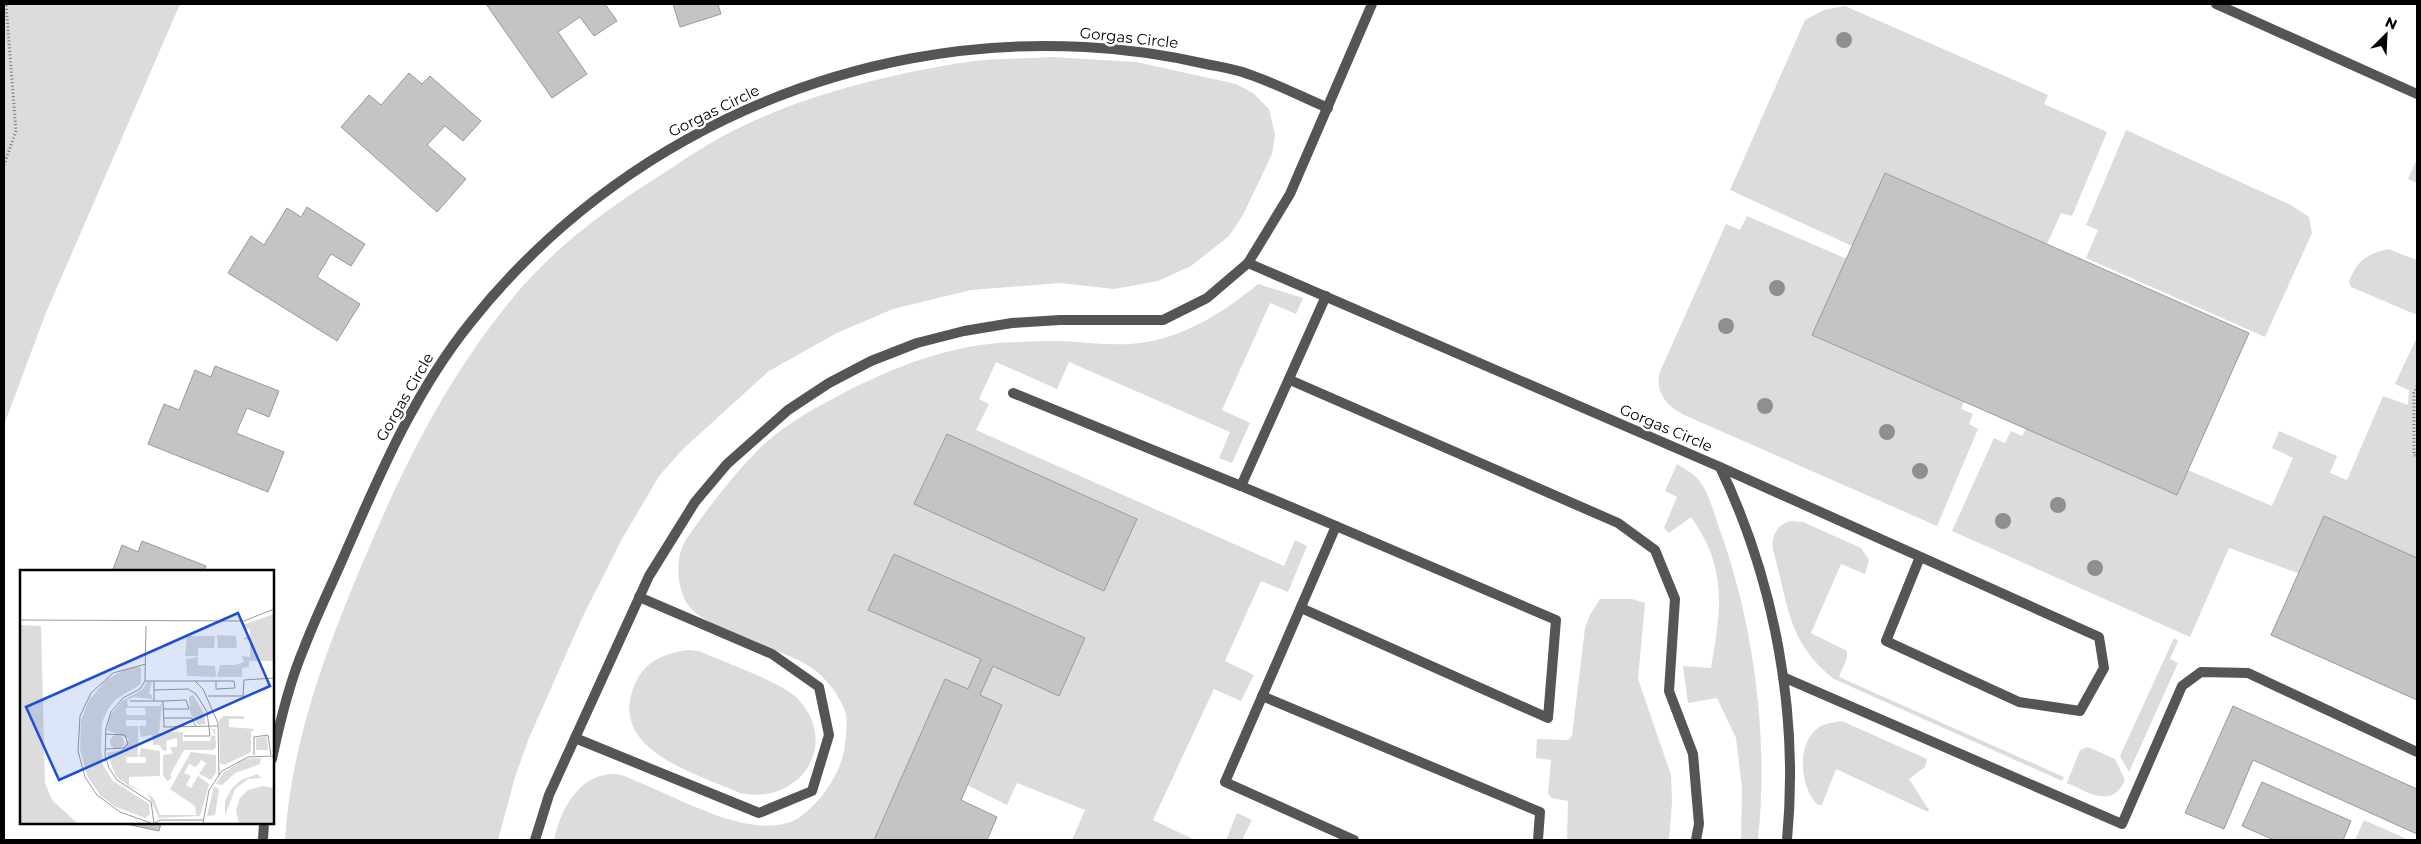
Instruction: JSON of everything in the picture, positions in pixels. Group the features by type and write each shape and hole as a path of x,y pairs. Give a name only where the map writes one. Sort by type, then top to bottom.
{"street":[{"path":"535,840 550,795 649,576 678,526 695,502 727,464 788,410 829,383 917,343 964,331 1012,323 1060,320 1163,320 1207,298 1248,262 1290,194 1372,4"},
{"path":"2216,4 2417,94"},
{"name":"Gorgas Circle","path":"274,750 282,716 303,650 394,443 426,385 472,321 550,236 612,186 678,144 747,108 820,81 893,61 988,48 1045,45 1121,49 1170,56 1247,73 1328,108"},
{"name":"Gorgas Circle","path":"1248,262 1720,467 1741,511 1764,584 1783,677 1789,736 1790,807 1787,840"},
{"path":"1241,486 1326,296"},
{"path":"1290,380 1618,523 1655,550 1675,599 1669,691 1693,754 1698,824 1696,840"},
{"path":"1013,393 1241,486 1556,620 1548,718 1301,608"},
{"path":"1720,467 1920,557 2099,638 2104,668 2080,711 2019,702 1886,641 1920,557"},
{"path":"1336,526 1225,782 1354,840"},
{"path":"575,738 759,813 812,791 829,735 819,687 772,654 639,597"},
{"path":"1783,677 2122,824 2182,686 2201,672 2248,673 2417,752"},
{"path":"1262,696 1540,812 1538,840"},
{"path":"263,840 264,824"}],"path":[{"path":"4,166 16,131 6,4"},
{"path":"2417,386 2414,393 2414,455 2417,456"}],"shaded area":[{"path":"4,4 180,4 45,315 4,425"},
{"path":"1845,6 2048,95 2044,104 2107,132 2072,216 2061,213 2047,244 1886,173 1852,246 1730,190 1805,20 1824,10"},
{"path":"1051,57 1136,62 1236,84 1253,93 1269,109 1275,134 1272,154 1243,215 1229,236 1191,266 1158,281 1114,289 1060,283 971,290 893,309 837,333 769,371 683,449 659,476 622,539 583,616 529,738 515,777 498,840 285,840 294,768 312,698 349,596 393,494 426,429 463,365 507,305 539,269 575,236 633,193 716,140 753,121 812,98 905,73 977,61"},
{"path":"2126,130 2291,205 2309,217 2312,233 2265,337 2086,258 2098,230 2086,225"},
{"path":"2417,159 2417,183 2408,179"},
{"path":"1747,216 1847,259 1812,335 1964,402 1961,409 1973,414 1969,424 1978,429 1937,526 1684,415 1672,408 1664,399 1659,388 1659,374 1726,224 1740,230"},
{"path":"2388,249 2417,260 2417,315 2351,287 2349,282 2359,263 2374,253"},
{"path":"1258,284 1303,298 1296,314 1270,303 1222,410 1250,423 1232,463 1219,458 1230,432 1069,362 1057,389 996,362 979,399 989,404 976,430 1284,566 1295,540 1307,546 1288,592 1261,581 1225,661 1254,675 1241,701 1214,689 1153,820 1195,840 1072,840 1085,810 1017,783 1007,805 967,785 1002,705 980,695 993,666 1059,696 1084,638 894,554 868,610 981,659 968,689 945,679 874,840 554,840 561,818 572,797 589,781 599,776 615,774 623,776 722,817 764,826 783,824 800,817 824,794 836,775 843,754 846,719 845,711 839,698 830,685 807,665 726,630 697,614 686,602 679,583 678,568 680,557 689,535 741,468 761,447 786,426 853,388 893,370 934,355 998,343 1058,341 1129,344 1152,341 1195,326 1222,311","holes":["947,434 1136,518 1104,591 915,504"]},
{"path":"2417,337 2417,558 2324,516 2298,573 2229,548 2190,637 1952,531 1994,438 2005,443 2011,431 2022,436 2026,429 2177,495 2188,470 2272,506 2293,458 2272,448 2279,431 2337,456 2330,473 2347,480 2383,396 2408,405 2409,390 2395,384"},
{"path":"1677,464 1696,477 1707,494 1731,562 1741,601 1756,681 1760,721 1761,801 1758,840 1741,840 1742,788 1736,738 1717,698 1688,703 1683,666 1711,668 1719,608 1719,590 1711,554 1703,536 1691,517 1669,533 1664,528 1677,497 1665,491"},
{"path":"1790,521 1803,522 1861,548 1869,560 1865,574 1841,564 1811,633 1847,651 1847,658 1839,677 2064,777 2062,781 1834,679 1819,665 1807,651 1798,636 1786,604 1773,550 1773,540 1778,528"},
{"path":"1600,599 1632,599 1645,603 1638,679 1671,775 1672,802 1669,840 1567,840 1568,801 1552,798 1548,794 1551,760 1536,758 1537,739 1568,740 1572,736 1585,628 1590,615"},
{"path":"2174,638 2178,641 2170,659 2178,663 2129,772 2120,756"},
{"path":"688,650 699,651 751,673 780,686 798,699 810,717 815,735 814,752 807,768 796,781 780,790 761,795 740,793 679,767 659,755 643,741 632,725 629,705 636,682 645,668 657,659 672,653"},
{"path":"1842,721 1927,759 1925,767 1909,779 1929,810 1928,812 1836,769 1822,805 1818,805 1807,787 1804,776 1804,752 1814,731 1823,725"},
{"path":"2088,747 2115,759 2125,780 2120,789 2113,794 2106,797 2099,796 2067,783 2080,750"},
{"path":"1237,813 1252,820 1242,840 1226,840"},
{"path":"2364,820 2409,840 2355,840"}],"building":[{"path":"486,4 605,4 617,21 594,36 580,17 558,32 587,74 552,98"},
{"path":"673,4 718,4 721,14 680,27"},
{"path":"409,73 422,84 430,76 481,121 463,141 445,126 427,145 466,179 437,212 341,127 369,95 381,105"},
{"path":"1885,173 2249,333 2177,495 1812,335"},
{"path":"307,207 365,244 351,266 331,254 317,277 360,304 337,341 228,273 251,236 264,245 287,208 301,217"},
{"path":"215,366 279,391 269,417 247,408 236,433 284,452 268,492 148,444 164,404 179,410 195,370 211,377"},
{"path":"947,434 1137,519 1104,591 914,504"},
{"path":"2324,516 2417,558 2417,700 2271,635"},
{"path":"142,541 206,566 204,570 113,570 122,545 138,552"},
{"path":"894,554 1085,638 1059,696 993,666 980,695 1002,705 961,800 997,817 987,840 874,840 945,679 968,689 981,659 868,610"},
{"path":"2233,706 2417,789 2417,834 2253,760 2224,829 2185,813"},
{"path":"2262,782 2351,821 2343,840 2274,840 2242,826"},
{"path":"126,824 161,824 159,831"}]}
